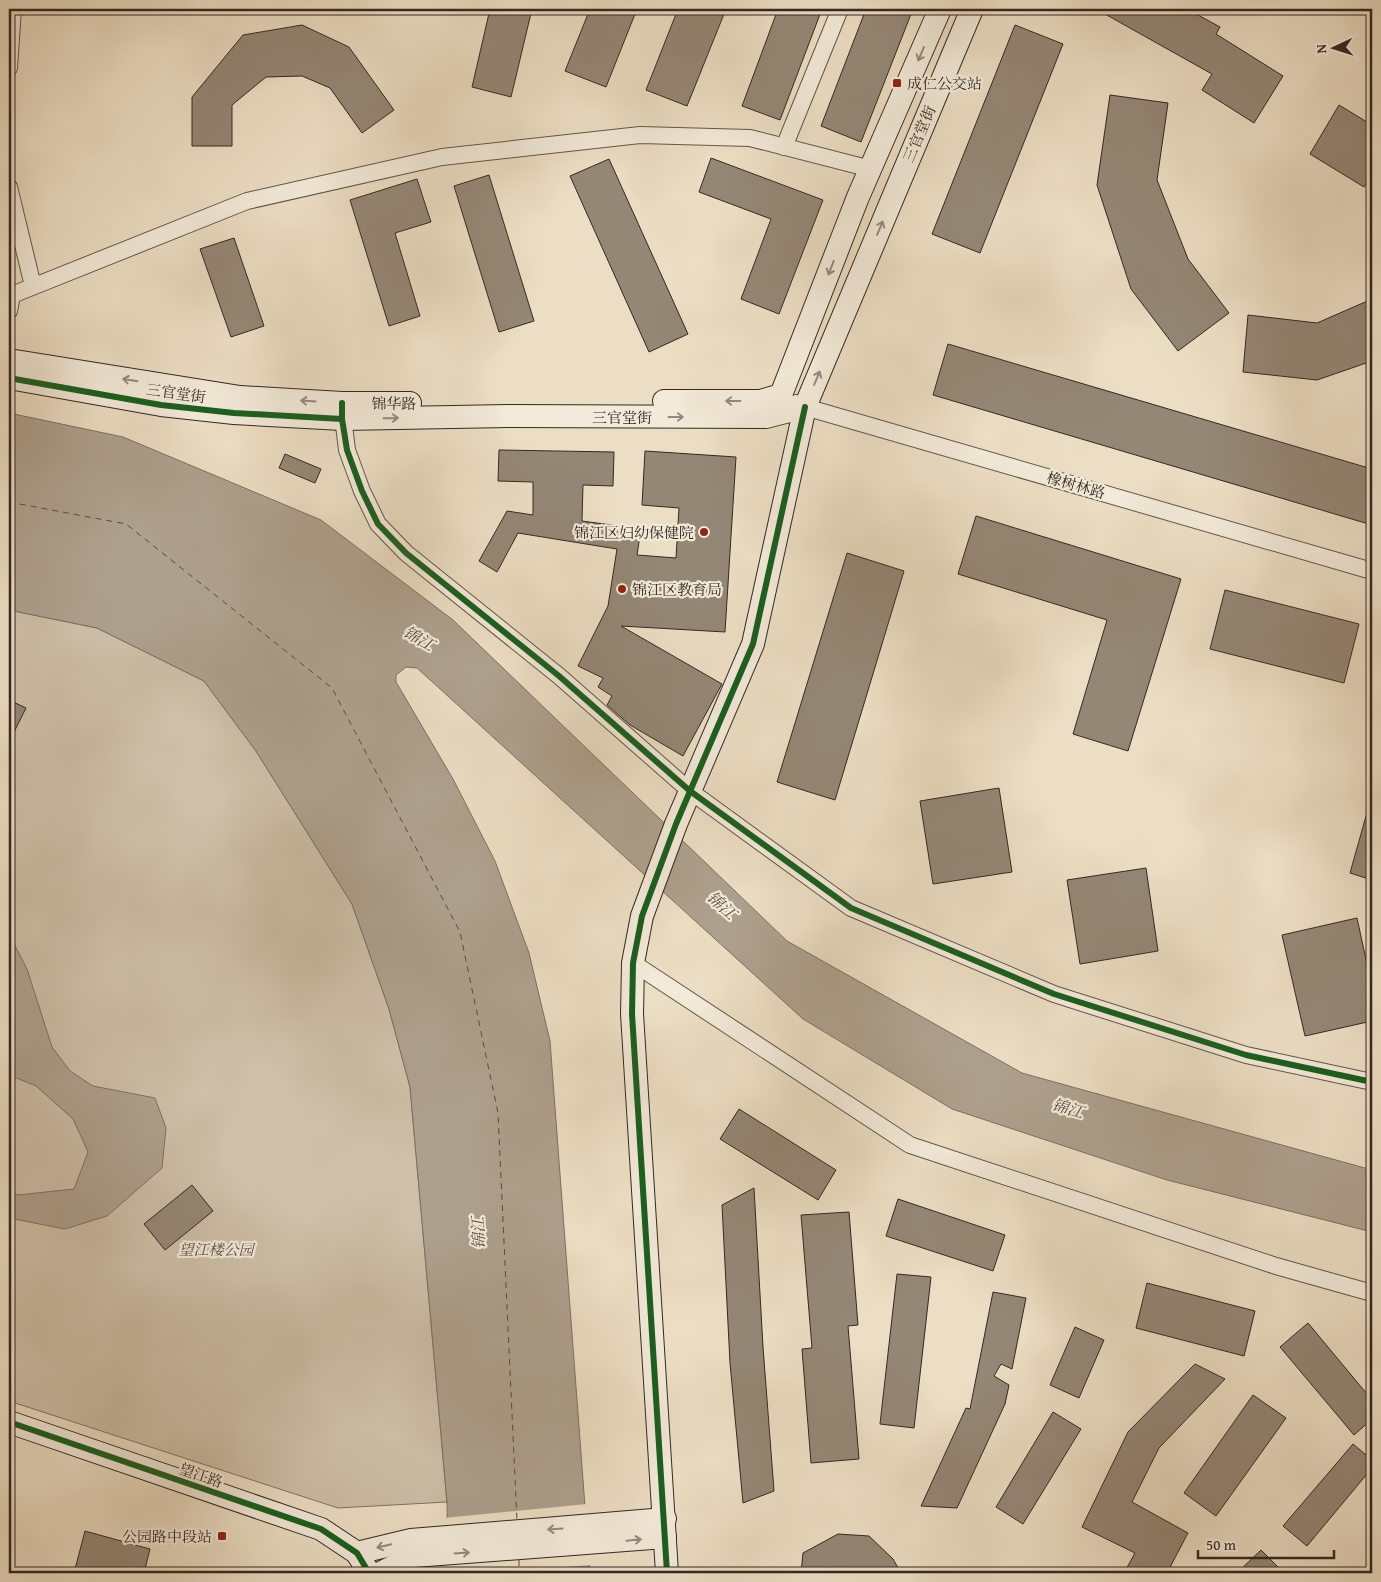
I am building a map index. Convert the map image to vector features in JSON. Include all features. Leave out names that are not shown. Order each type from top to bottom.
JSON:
[{"type":"main road","name":"三官堂街","points":[[781,395],[871,169],[940,9]]},
{"type":"main road","name":"三官堂街","points":[[9,378],[161,405],[234,413],[342,411],[508,416],[766,417],[805,407],[972,9]]},
{"type":"main road","name":"锦华路","points":[[9,360],[240,397],[342,411],[760,401],[781,395]]},
{"type":"main road","points":[[667,1573],[632,1014],[633,963],[642,916],[676,824],[753,644],[805,407]]},
{"type":"main road","name":"望江路","points":[[9,1422],[321,1529],[357,1553],[369,1573]]},
{"type":"main road","points":[[357,1553],[665,1528]]},
{"type":"main road","points":[[380,1573],[412,1548]]},
{"type":"street","points":[[9,68],[13,9]]},
{"type":"street","points":[[784,147],[840,9]]},
{"type":"street","points":[[9,312],[12,295],[247,201],[442,157],[640,135],[750,138],[871,169]]},
{"type":"street","points":[[9,187],[33,286]]},
{"type":"street","name":"橡树林路","points":[[781,395],[805,407],[1372,570]]},
{"type":"street","points":[[342,411],[347,450],[362,491],[378,524],[406,553],[559,676],[690,791],[850,908],[1054,994],[1246,1055],[1372,1082]]},
{"type":"street","points":[[633,963],[910,1145],[1267,1262],[1372,1293]]},
{"type":"green space","name":"望江楼公园","points":[[9,610],[97,628],[204,681],[256,751],[352,904],[389,1009],[410,1087],[447,1502],[338,1508],[9,1401]]},
{"type":"water","name":"锦江","points":[[9,413],[123,437],[321,520],[453,620],[787,941],[1022,1073],[1372,1170],[1372,1232],[1167,1180],[952,1109],[803,1019],[417,668],[406,667],[396,675],[396,682],[453,779],[495,861],[529,953],[550,1041],[590,1573],[448,1573],[447,1502],[410,1087],[389,1009],[352,904],[256,751],[204,681],[97,628],[9,610]]},
{"type":"water","points":[[9,934],[27,969],[52,1047],[70,1071],[93,1086],[155,1098],[166,1128],[162,1168],[107,1216],[65,1229],[9,1218],[9,1190],[18,1195],[74,1189],[88,1152],[73,1119],[36,1086],[9,1075]]},
{"type":"pier","points":[[587,1504],[592,1565],[480,1573],[446,1573],[444,1518]]},
{"type":"building","points":[[490,9],[532,9],[511,97],[472,87]]},
{"type":"building","points":[[590,9],[637,9],[606,87],[565,71]]},
{"type":"building","points":[[678,9],[726,9],[687,106],[646,90]]},
{"type":"building","points":[[778,9],[822,9],[780,120],[742,106]]},
{"type":"building","points":[[866,9],[913,9],[861,142],[821,126]]},
{"type":"building","points":[[1096,9],[1187,9],[1220,27],[1216,34],[1283,76],[1254,123],[1202,90],[1212,74]]},
{"type":"building","points":[[302,25],[349,47],[394,110],[362,133],[330,88],[302,76],[266,77],[232,105],[232,146],[192,146],[192,97],[243,35]]},
{"type":"building","points":[[1015,25],[1063,44],[980,253],[932,234]]},
{"type":"building","points":[[1110,95],[1168,103],[1157,180],[1188,259],[1229,313],[1178,351],[1131,289],[1097,185]]},
{"type":"building","points":[[1339,105],[1372,125],[1372,173],[1364,187],[1310,154]]},
{"type":"building","points":[[711,158],[823,200],[779,314],[741,299],[771,219],[699,192]]},
{"type":"building","points":[[609,159],[688,334],[649,352],[570,176]]},
{"type":"building","points":[[489,175],[534,321],[499,332],[454,186]]},
{"type":"building","points":[[417,179],[431,222],[395,233],[420,316],[389,326],[350,200]]},
{"type":"building","points":[[234,238],[264,326],[231,337],[200,249]]},
{"type":"building","points":[[1372,299],[1372,361],[1317,380],[1243,372],[1248,315],[1317,323]]},
{"type":"building","points":[[948,344],[1372,469],[1372,525],[933,395]]},
{"type":"building","points":[[499,450],[614,452],[613,486],[583,485],[582,521],[641,529],[637,555],[676,558],[679,508],[642,505],[645,451],[736,457],[725,632],[621,626],[722,684],[683,756],[630,725],[607,705],[612,696],[598,687],[603,678],[578,666],[608,606],[617,549],[518,533],[497,572],[479,561],[507,511],[533,515],[533,482],[498,481]]},
{"type":"building","points":[[285,454],[321,469],[315,483],[279,468]]},
{"type":"building","points":[[976,516],[1181,579],[1128,751],[1073,734],[1107,620],[958,574]]},
{"type":"building","points":[[847,553],[904,571],[835,800],[777,782]]},
{"type":"building","points":[[1225,590],[1359,624],[1344,683],[1210,649]]},
{"type":"building","points":[[9,700],[26,708],[9,742]]},
{"type":"building","points":[[999,788],[1012,872],[933,884],[920,801]]},
{"type":"building","points":[[1368,809],[1372,809],[1372,880],[1350,873]]},
{"type":"building","points":[[1146,868],[1158,951],[1080,964],[1067,880]]},
{"type":"building","points":[[1357,918],[1372,987],[1372,1021],[1305,1036],[1282,935]]},
{"type":"building","points":[[739,1109],[836,1170],[818,1200],[720,1139]]},
{"type":"building","points":[[192,1185],[213,1211],[165,1250],[144,1224]]},
{"type":"building","points":[[754,1188],[774,1491],[743,1503],[730,1363],[722,1205]]},
{"type":"building","points":[[898,1199],[1005,1235],[993,1271],[886,1236]]},
{"type":"building","points":[[849,1212],[858,1325],[848,1326],[859,1459],[811,1463],[802,1349],[812,1348],[801,1215]]},
{"type":"building","points":[[897,1274],[931,1277],[914,1428],[880,1424]]},
{"type":"building","points":[[1147,1283],[1255,1311],[1244,1356],[1136,1328]]},
{"type":"building","points":[[993,1292],[1026,1298],[1012,1369],[1001,1364],[994,1376],[1009,1385],[1005,1404],[957,1508],[921,1506],[966,1408],[970,1409]]},
{"type":"building","points":[[1308,1323],[1372,1400],[1372,1419],[1354,1435],[1280,1347]]},
{"type":"building","points":[[1075,1327],[1104,1340],[1079,1398],[1050,1385]]},
{"type":"building","points":[[1195,1364],[1225,1379],[1159,1448],[1132,1502],[1188,1533],[1167,1573],[1124,1573],[1135,1553],[1082,1527],[1128,1432]]},
{"type":"building","points":[[1253,1395],[1286,1418],[1216,1516],[1184,1493]]},
{"type":"building","points":[[1053,1412],[1081,1429],[1023,1524],[996,1507]]},
{"type":"building","points":[[1353,1444],[1372,1460],[1372,1468],[1307,1546],[1283,1526]]},
{"type":"building","points":[[85,1531],[150,1549],[144,1573],[74,1573]]},
{"type":"building","points":[[838,1534],[869,1536],[893,1559],[901,1573],[801,1573],[803,1553]]},
{"type":"building","points":[[1261,1550],[1284,1573],[1237,1573]]},
{"type":"ferry route","points":[[9,502],[126,524],[332,688],[460,932],[498,1113],[517,1521]]},
{"type":"ferry route","points":[[519,1560],[519,1573]]},
{"type":"cycle path","points":[[9,378],[161,405],[234,413],[342,419]]},
{"type":"cycle path","points":[[342,403],[342,419],[347,450],[362,491],[378,524],[406,553],[559,676],[690,791],[851,908],[1054,994],[1246,1055],[1372,1082]]},
{"type":"cycle path","points":[[667,1573],[632,1014],[633,963],[642,916],[676,824],[753,644],[805,407]]},
{"type":"cycle path","points":[[9,1422],[321,1529],[357,1553],[369,1573]]},
{"type":"place","name":"成仁公交站","points":[[897,83]]},
{"type":"place","name":"锦江区妇幼保健院","points":[[704,532]]},
{"type":"place","name":"锦江区教育局","points":[[622,589]]},
{"type":"place","name":"公园路中段站","points":[[222,1536]]}]
